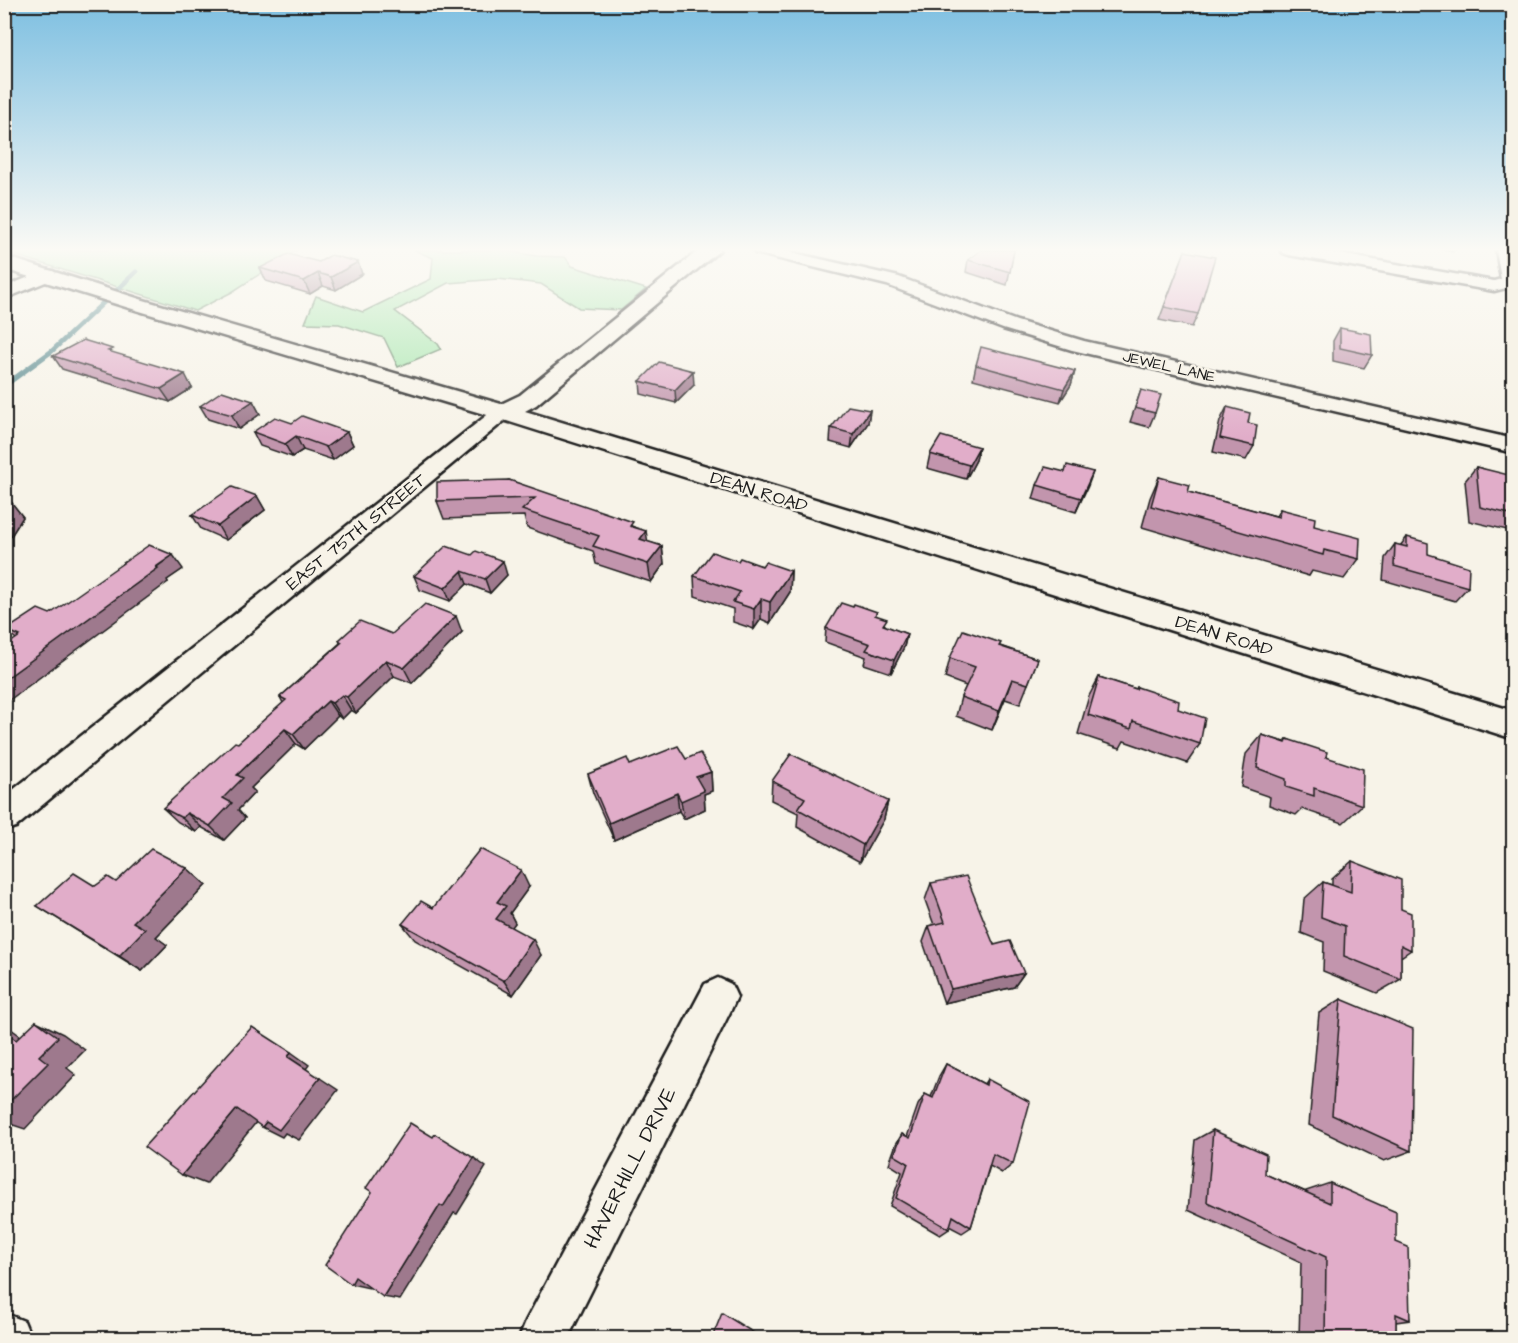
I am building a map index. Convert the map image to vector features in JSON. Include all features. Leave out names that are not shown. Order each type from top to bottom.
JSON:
[{"type":"street","name":"DEAN ROAD","points":[[166,313],[503,412],[1514,725]]},
{"type":"street","name":"EAST 75TH STREET","points":[[4,817],[503,412],[528,400],[634,313]]},
{"type":"street","name":"JEWEL LANE","points":[[979,313],[1079,346],[1514,446]]},
{"type":"street","name":"HAVERHILL DRIVE","points":[[543,1338],[718,998]]},
{"type":"green space","points":[[309,313],[397,313],[438,344],[441,349],[398,367],[384,338],[339,324],[305,323]]},
{"type":"building","points":[[1340,328],[1371,334],[1372,355],[1340,348]]},
{"type":"building","points":[[83,340],[113,349],[108,351],[185,374],[161,389],[53,356]]},
{"type":"building","points":[[981,347],[1075,371],[1064,389],[976,365]]},
{"type":"building","points":[[659,362],[693,371],[675,390],[640,381]]},
{"type":"building","points":[[1141,390],[1161,395],[1155,413],[1135,408]]},
{"type":"building","points":[[222,391],[253,401],[232,415],[200,406]]},
{"type":"building","points":[[848,406],[870,410],[853,434],[831,428]]},
{"type":"building","points":[[1227,407],[1250,413],[1248,423],[1257,425],[1254,446],[1220,438]]},
{"type":"building","points":[[302,416],[347,432],[326,447],[296,436],[285,444],[253,432],[275,417],[292,423]]},
{"type":"building","points":[[941,436],[979,447],[969,465],[930,454]]},
{"type":"building","points":[[1067,465],[1093,472],[1081,498],[1037,485],[1045,467],[1065,472]]},
{"type":"building","points":[[1476,467],[1513,476],[1514,515],[1480,507]]},
{"type":"building","points":[[1159,477],[1190,485],[1188,492],[1279,517],[1280,509],[1315,518],[1314,526],[1360,538],[1359,559],[1324,550],[1323,555],[1151,506]]},
{"type":"building","points":[[509,480],[633,522],[630,526],[646,531],[640,539],[662,546],[648,564],[593,546],[599,536],[522,510],[535,498],[437,501],[437,482]]},
{"type":"building","points":[[232,487],[257,496],[218,526],[192,515]]},
{"type":"building","points":[[11,503],[4,514],[4,504]]},
{"type":"building","points":[[1407,537],[1428,543],[1428,554],[1469,567],[1468,587],[1394,566],[1395,544],[1407,547]]},
{"type":"building","points":[[149,545],[173,555],[4,680],[4,647],[20,636],[6,630],[38,609],[50,614]]},
{"type":"building","points":[[446,546],[472,555],[476,551],[503,561],[485,579],[462,571],[445,588],[414,576]]},
{"type":"building","points":[[712,552],[762,566],[765,562],[791,571],[770,602],[761,599],[754,609],[733,602],[740,592],[694,576]]},
{"type":"building","points":[[841,603],[853,607],[854,604],[877,612],[875,615],[887,619],[883,625],[907,634],[894,660],[866,650],[870,644],[826,628]]},
{"type":"building","points":[[425,604],[456,616],[404,668],[386,660],[347,697],[342,695],[332,703],[328,701],[293,734],[285,729],[237,775],[243,778],[223,798],[232,803],[210,826],[187,813],[182,818],[163,808],[235,742],[238,743],[286,700],[280,697],[342,642],[339,640],[360,621],[392,634]]},
{"type":"building","points":[[963,630],[1001,643],[999,646],[1038,659],[1028,684],[1012,679],[999,711],[961,697],[975,667],[950,658]]},
{"type":"building","points":[[1099,677],[1179,701],[1178,709],[1205,718],[1200,744],[1133,721],[1131,729],[1088,715]]},
{"type":"building","points":[[1262,735],[1286,743],[1287,739],[1327,752],[1326,757],[1363,769],[1362,805],[1314,788],[1314,796],[1286,787],[1286,779],[1257,768]]},
{"type":"building","points":[[678,746],[686,759],[700,753],[711,772],[696,777],[704,791],[681,801],[677,793],[609,823],[588,774],[627,758],[630,765]]},
{"type":"building","points":[[791,754],[888,801],[863,845],[798,809],[805,798],[772,781]]},
{"type":"building","points":[[151,849],[187,868],[133,922],[145,929],[119,956],[37,906],[74,873],[95,886],[108,877],[116,882]]},
{"type":"building","points":[[480,849],[521,870],[497,902],[506,906],[496,919],[533,939],[504,981],[402,924],[421,901],[433,908]]},
{"type":"building","points":[[1352,861],[1401,880],[1401,909],[1411,913],[1411,950],[1401,945],[1401,979],[1344,956],[1345,926],[1321,917],[1323,882],[1351,892]]},
{"type":"building","points":[[966,876],[994,945],[1010,941],[1024,973],[951,989],[929,926],[945,922],[931,883]]},
{"type":"building","points":[[1341,999],[1413,1029],[1411,1151],[1332,1115]]},
{"type":"building","points":[[36,1021],[58,1037],[39,1056],[48,1063],[4,1107],[4,1032],[16,1040]]},
{"type":"building","points":[[252,1027],[291,1052],[288,1057],[320,1078],[279,1130],[266,1122],[262,1127],[237,1109],[182,1175],[144,1147]]},
{"type":"building","points":[[946,1064],[986,1085],[987,1079],[1030,1102],[1013,1164],[993,1154],[971,1227],[953,1216],[949,1229],[896,1198],[908,1163],[894,1155],[902,1134],[910,1138],[925,1094],[933,1098]]},
{"type":"building","points":[[410,1123],[433,1137],[435,1134],[474,1158],[443,1207],[440,1205],[383,1297],[355,1277],[351,1284],[325,1265],[372,1192],[366,1188]]},
{"type":"building","points":[[1213,1130],[1266,1154],[1265,1174],[1330,1203],[1330,1183],[1396,1212],[1396,1242],[1408,1247],[1410,1320],[1396,1314],[1396,1338],[1325,1338],[1326,1257],[1207,1202]]},
{"type":"building","points":[[722,1313],[762,1338],[712,1338]]},
{"type":"waterway","points":[[4,386],[52,351],[93,313]]}]
